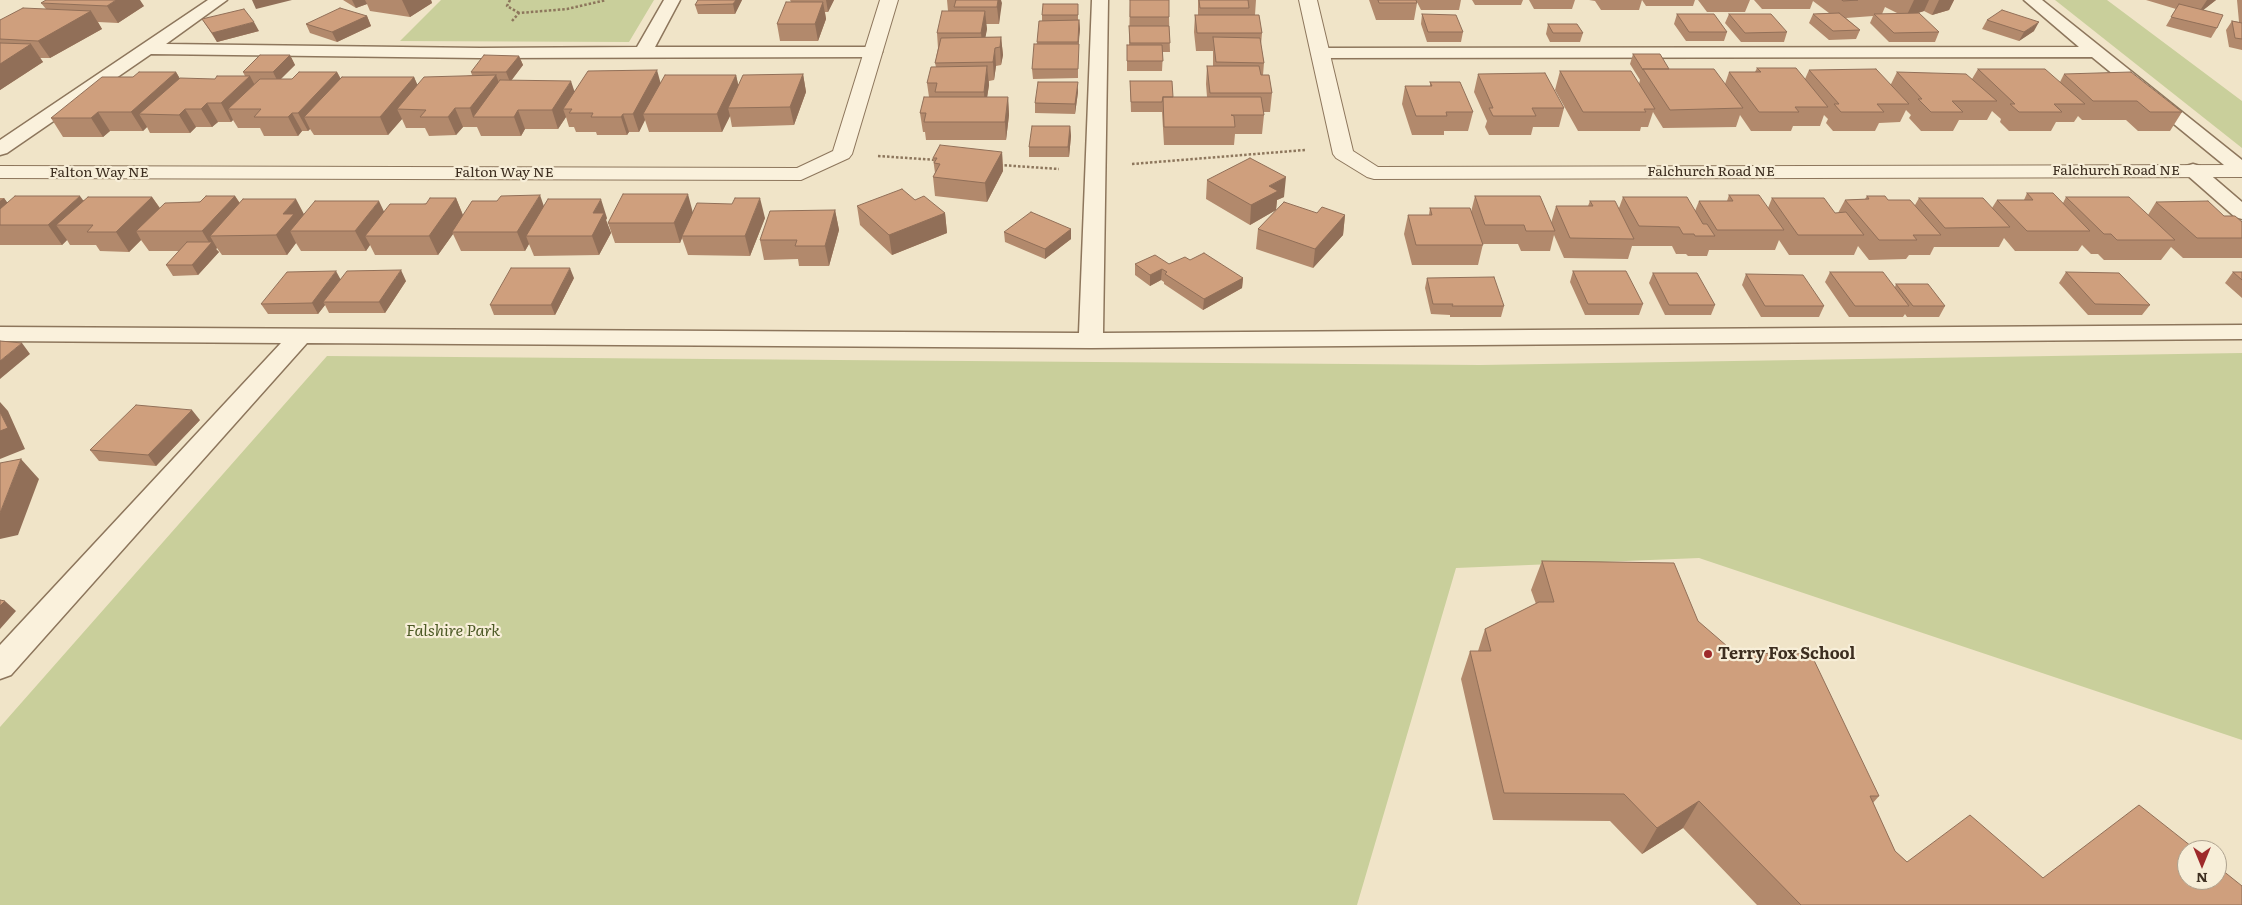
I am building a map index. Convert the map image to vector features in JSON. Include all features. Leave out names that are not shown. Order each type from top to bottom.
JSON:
[{"type":"street","name":"Falton Way NE","points":[[0,172],[801,174],[842,154],[889,0]]},
{"type":"street","name":"Falchurch Road NE","points":[[1308,0],[1322,53],[1343,154],[1374,173],[2242,170]]},
{"type":"lane","points":[[0,149],[219,0]]},
{"type":"lane","points":[[642,52],[672,0]]},
{"type":"lane","points":[[1091,341],[1100,0]]},
{"type":"lane","points":[[2032,0],[2242,170]]},
{"type":"lane","points":[[148,49],[480,53],[873,52]]},
{"type":"lane","points":[[1322,53],[2096,52]]},
{"type":"lane","points":[[2192,170],[2242,213]]},
{"type":"lane","points":[[0,334],[1091,341],[2242,332]]},
{"type":"lane","points":[[0,666],[302,336]]},
{"type":"path","points":[[510,0],[507,6],[519,13]]},
{"type":"green space","points":[[441,0],[654,0],[629,42],[400,41]]},
{"type":"green space","points":[[2055,0],[2107,0],[2242,101],[2242,148]]},
{"type":"green space","name":"Falshire Park","points":[[2242,353],[2242,740],[1699,558],[1456,568],[1357,905],[0,905],[0,727],[327,356],[1480,365]]},
{"type":"building","points":[[46,0],[116,0],[107,6],[41,3]]},
{"type":"building","points":[[698,0],[736,0],[733,4],[695,5]]},
{"type":"building","points":[[956,0],[998,0],[997,7],[954,7]]},
{"type":"building","points":[[1130,0],[1169,0],[1169,17],[1130,17]]},
{"type":"building","points":[[1199,0],[1248,0],[1249,8],[1200,8]]},
{"type":"building","points":[[1378,0],[1416,0],[1417,3],[1379,3]]},
{"type":"building","points":[[786,2],[823,2],[815,24],[777,24]]},
{"type":"building","points":[[1043,4],[1078,4],[1078,15],[1042,15]]},
{"type":"building","points":[[2179,4],[2223,15],[2217,28],[2171,17]]},
{"type":"building","points":[[23,8],[91,11],[38,41],[0,39],[0,20]]},
{"type":"building","points":[[340,8],[367,16],[332,32],[306,24]]},
{"type":"building","points":[[244,9],[254,22],[212,33],[202,19]]},
{"type":"building","points":[[2002,10],[2039,22],[2024,32],[1987,20]]},
{"type":"building","points":[[942,11],[985,11],[981,33],[937,33]]},
{"type":"building","points":[[1839,13],[1860,30],[1833,31],[1813,14]]},
{"type":"building","points":[[1919,13],[1939,32],[1894,33],[1874,14]]},
{"type":"building","points":[[1422,14],[1456,15],[1463,32],[1428,32]]},
{"type":"building","points":[[1677,14],[1714,14],[1727,32],[1689,32]]},
{"type":"building","points":[[1729,14],[1771,14],[1787,32],[1745,33]]},
{"type":"building","points":[[1195,15],[1259,15],[1262,33],[1197,33]]},
{"type":"building","points":[[1079,20],[1078,42],[1037,42],[1039,21]]},
{"type":"building","points":[[2232,21],[2242,23],[2242,39],[2235,38]]},
{"type":"building","points":[[1548,24],[1577,24],[1583,33],[1553,33]]},
{"type":"building","points":[[1129,26],[1169,26],[1170,43],[1130,43]]},
{"type":"building","points":[[1001,37],[1000,47],[995,48],[993,62],[935,63],[941,38]]},
{"type":"building","points":[[1213,37],[1260,38],[1264,63],[1216,62]]},
{"type":"building","points":[[0,43],[31,44],[0,64]]},
{"type":"building","points":[[1034,44],[1079,44],[1078,69],[1032,69]]},
{"type":"building","points":[[1127,45],[1162,45],[1163,61],[1127,61]]},
{"type":"building","points":[[1633,54],[1660,54],[1669,69],[1643,70]]},
{"type":"building","points":[[260,55],[290,55],[273,72],[243,72]]},
{"type":"building","points":[[484,55],[519,56],[506,72],[471,72]]},
{"type":"building","points":[[987,66],[984,92],[935,92],[937,83],[927,83],[931,67]]},
{"type":"building","points":[[1207,66],[1259,66],[1261,75],[1269,75],[1272,93],[1210,93]]},
{"type":"building","points":[[1757,68],[1796,68],[1828,107],[1795,107],[1799,112],[1759,112],[1729,72],[1761,72]]},
{"type":"building","points":[[1643,69],[1714,69],[1743,108],[1670,110]]},
{"type":"building","points":[[1876,69],[1909,104],[1877,104],[1884,112],[1841,112],[1834,104],[1839,104],[1809,70]]},
{"type":"building","points":[[1978,69],[2045,69],[2085,104],[2054,104],[2062,112],[2019,112],[2010,104],[2015,104]]},
{"type":"building","points":[[657,70],[633,114],[623,114],[621,117],[591,117],[593,113],[569,113],[572,109],[563,109],[588,71]]},
{"type":"building","points":[[1560,71],[1631,71],[1655,109],[1644,109],[1646,112],[1583,112]]},
{"type":"building","points":[[139,72],[176,72],[131,112],[98,112],[91,118],[51,118],[102,77],[133,77]]},
{"type":"building","points":[[299,72],[337,72],[298,113],[292,113],[288,117],[254,117],[261,109],[228,109],[260,79],[292,79]]},
{"type":"building","points":[[1897,72],[1966,74],[1997,101],[1952,101],[1963,112],[1931,112],[1918,99],[1922,99]]},
{"type":"building","points":[[2131,72],[2182,112],[2150,112],[2137,101],[2093,101],[2064,74]]},
{"type":"building","points":[[1545,73],[1564,108],[1532,108],[1536,116],[1493,116],[1489,108],[1493,108],[1478,74]]},
{"type":"building","points":[[803,74],[790,107],[728,108],[743,75]]},
{"type":"building","points":[[496,75],[470,108],[455,108],[448,117],[420,117],[426,110],[397,109],[424,77]]},
{"type":"building","points":[[665,75],[736,75],[717,114],[643,114]]},
{"type":"building","points":[[217,76],[250,76],[221,103],[207,103],[201,109],[185,109],[179,115],[139,114],[180,78],[215,79]]},
{"type":"building","points":[[342,77],[414,77],[380,117],[304,117]]},
{"type":"building","points":[[500,80],[571,81],[552,110],[518,110],[514,117],[473,117]]},
{"type":"building","points":[[1130,81],[1172,81],[1173,97],[1163,97],[1162,102],[1131,102]]},
{"type":"building","points":[[1038,82],[1078,82],[1075,104],[1035,103]]},
{"type":"building","points":[[1430,82],[1460,82],[1473,112],[1446,112],[1447,116],[1416,116],[1405,86],[1432,86]]},
{"type":"building","points":[[924,97],[1008,97],[1005,122],[924,122],[926,113],[920,113]]},
{"type":"building","points":[[1163,97],[1261,97],[1264,115],[1231,115],[1234,116],[1235,127],[1164,127]]},
{"type":"building","points":[[1032,126],[1070,126],[1068,147],[1029,147]]},
{"type":"building","points":[[940,145],[1002,152],[985,183],[933,177],[940,164],[934,163],[937,158],[933,158]]},
{"type":"building","points":[[1250,158],[1286,177],[1269,186],[1278,191],[1251,205],[1207,180]]},
{"type":"building","points":[[902,189],[915,200],[924,196],[945,213],[889,235],[857,206]]},
{"type":"building","points":[[2027,193],[2053,193],[2090,231],[2027,231],[1997,200],[2033,200]]},
{"type":"building","points":[[623,194],[688,194],[674,223],[608,223]]},
{"type":"building","points":[[540,195],[517,232],[452,232],[472,201],[497,201],[501,196]]},
{"type":"building","points":[[1729,195],[1759,195],[1784,230],[1717,230],[1699,201],[1733,201]]},
{"type":"building","points":[[15,196],[80,196],[48,225],[0,225],[0,209]]},
{"type":"building","points":[[206,196],[235,196],[202,231],[136,231],[165,203],[200,202]]},
{"type":"building","points":[[1475,196],[1540,196],[1555,231],[1526,231],[1524,225],[1485,225]]},
{"type":"building","points":[[1867,196],[1885,196],[1888,200],[1910,200],[1941,235],[1913,235],[1917,240],[1879,240],[1845,200],[1869,199]]},
{"type":"building","points":[[88,197],[152,197],[116,232],[87,232],[93,225],[56,225]]},
{"type":"building","points":[[1623,197],[1687,197],[1703,224],[1707,224],[1715,236],[1683,234],[1679,227],[1639,226]]},
{"type":"building","points":[[2066,197],[2129,197],[2175,240],[2117,240],[2111,234],[2104,234]]},
{"type":"building","points":[[430,198],[456,198],[429,236],[365,236],[390,204],[426,204]]},
{"type":"building","points":[[735,198],[760,198],[745,236],[682,236],[697,203],[732,204]]},
{"type":"building","points":[[1772,198],[1824,198],[1835,213],[1846,212],[1864,235],[1798,235]]},
{"type":"building","points":[[1919,198],[1983,198],[2010,227],[1945,228]]},
{"type":"building","points":[[243,199],[296,199],[283,214],[294,214],[276,235],[210,236]]},
{"type":"building","points":[[548,199],[601,199],[593,213],[604,213],[592,236],[526,236]]},
{"type":"building","points":[[315,201],[379,201],[355,231],[290,231]]},
{"type":"building","points":[[1590,201],[1615,201],[1634,239],[1570,238],[1556,206],[1593,206]]},
{"type":"building","points":[[2208,201],[2224,216],[2235,216],[2242,222],[2242,238],[2197,238],[2156,202]]},
{"type":"building","points":[[1284,202],[1317,213],[1322,207],[1345,215],[1315,249],[1258,229]]},
{"type":"building","points":[[1430,208],[1470,208],[1483,245],[1416,245],[1408,215],[1432,215]]},
{"type":"building","points":[[835,210],[825,246],[795,246],[797,240],[760,240],[770,211]]},
{"type":"building","points":[[1031,212],[1071,229],[1045,249],[1004,232]]},
{"type":"building","points":[[187,242],[212,242],[192,265],[166,265]]},
{"type":"building","points":[[1204,253],[1243,278],[1204,299],[1165,274],[1167,272],[1162,269],[1150,275],[1135,264],[1155,255],[1169,264],[1185,257],[1190,260]]},
{"type":"building","points":[[511,268],[570,268],[551,305],[490,305]]},
{"type":"building","points":[[401,270],[379,302],[323,302],[347,271]]},
{"type":"building","points":[[336,271],[312,303],[261,304],[287,272]]},
{"type":"building","points":[[1573,271],[1626,271],[1643,304],[1588,304]]},
{"type":"building","points":[[1830,272],[1883,272],[1909,306],[1855,306]]},
{"type":"building","points":[[2066,272],[2119,273],[2150,305],[2095,304]]},
{"type":"building","points":[[2233,272],[2242,272],[2242,280]]},
{"type":"building","points":[[1653,273],[1697,273],[1715,305],[1669,305]]},
{"type":"building","points":[[1746,274],[1803,275],[1824,306],[1765,306]]},
{"type":"building","points":[[1494,277],[1504,306],[1433,304],[1427,278]]},
{"type":"building","points":[[1896,284],[1928,284],[1945,306],[1913,306]]},
{"type":"building","points":[[0,341],[22,343],[0,361]]},
{"type":"building","points":[[136,405],[192,410],[148,455],[90,450]]},
{"type":"building","points":[[0,412],[8,428],[0,431]]},
{"type":"building","points":[[21,459],[0,513],[0,463]]},
{"type":"building","points":[[1542,561],[1674,563],[1698,621],[1735,653],[1811,654],[1879,796],[1870,796],[1895,851],[1907,862],[1970,815],[2043,878],[2139,805],[2183,840],[2177,840],[2177,890],[2227,890],[2227,874],[2242,886],[2242,905],[1801,905],[1699,801],[1657,828],[1624,794],[1504,793],[1470,651],[1491,651],[1485,629],[1539,602],[1554,602]]},
{"type":"place","name":"Terry Fox School","points":[[1708,654]]}]
